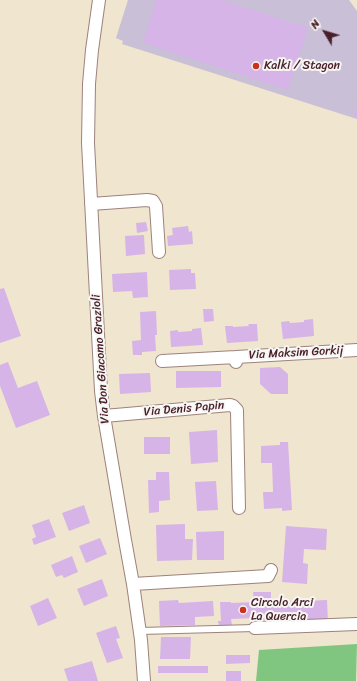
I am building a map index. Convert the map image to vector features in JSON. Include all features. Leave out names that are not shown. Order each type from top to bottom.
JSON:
[{"type":"street","name":"Via Don Giacomo Grazioli","points":[[99,0],[89,84],[88,144],[101,392],[140,631],[144,681]]},
{"type":"street","points":[[91,204],[148,200],[153,201],[156,206],[159,252]]},
{"type":"street","name":"Via Maksim Gorkij","points":[[162,361],[236,359],[357,350]]},
{"type":"street","name":"Via Denis Papin","points":[[104,416],[230,405],[233,406],[237,410],[239,508]]},
{"type":"street","points":[[133,584],[268,576],[271,570]]},
{"type":"street","points":[[255,628],[357,624]]},
{"type":"lane","points":[[140,631],[255,628]]},
{"type":"shaded area","points":[[128,0],[349,0],[357,11],[357,119],[122,44],[123,41],[116,38]]},
{"type":"green space","points":[[357,644],[356,681],[256,681],[259,650]]},
{"type":"building","name":"Kalki / Stagon","points":[[156,0],[222,0],[308,28],[288,90],[143,43]]},
{"type":"building","points":[[357,107],[357,117],[354,115]]},
{"type":"building","points":[[146,222],[148,231],[137,233],[136,223]]},
{"type":"building","points":[[188,226],[189,232],[192,231],[193,244],[168,246],[167,236],[173,235],[172,228]]},
{"type":"building","points":[[144,235],[145,254],[126,256],[125,236]]},
{"type":"building","points":[[191,269],[191,273],[195,273],[196,289],[170,290],[169,270]]},
{"type":"building","points":[[147,272],[148,297],[133,298],[132,291],[113,292],[112,274]]},
{"type":"building","points":[[4,288],[21,336],[0,343],[0,289]]},
{"type":"building","points":[[203,309],[213,309],[214,321],[204,322]]},
{"type":"building","points":[[156,311],[156,351],[142,352],[142,355],[133,355],[132,341],[141,340],[140,312]]},
{"type":"building","points":[[313,319],[314,336],[283,339],[281,322],[304,322],[304,320]]},
{"type":"building","points":[[248,324],[257,324],[258,341],[227,343],[225,326],[249,326]]},
{"type":"building","points":[[201,328],[203,345],[171,347],[170,331],[192,331],[192,329]]},
{"type":"building","points":[[8,362],[18,388],[37,381],[50,415],[16,428],[0,386],[0,365]]},
{"type":"building","points":[[280,367],[288,374],[288,394],[271,394],[260,384],[260,368]]},
{"type":"building","points":[[176,371],[221,371],[221,387],[176,388]]},
{"type":"building","points":[[150,373],[151,392],[120,394],[119,374]]},
{"type":"building","points":[[217,430],[218,462],[191,464],[189,432]]},
{"type":"building","points":[[144,437],[170,437],[170,454],[144,454]]},
{"type":"building","points":[[280,442],[288,442],[292,510],[282,511],[282,508],[264,509],[263,492],[273,492],[272,463],[261,463],[261,446],[280,445]]},
{"type":"building","points":[[156,472],[169,472],[170,500],[159,501],[159,512],[149,513],[148,480],[156,480]]},
{"type":"building","points":[[216,481],[218,510],[197,511],[195,482]]},
{"type":"building","points":[[84,505],[90,523],[69,531],[62,513]]},
{"type":"building","points":[[49,519],[56,537],[34,545],[32,539],[36,537],[32,525]]},
{"type":"building","points":[[185,524],[185,539],[193,539],[192,560],[157,561],[156,525]]},
{"type":"building","points":[[286,526],[327,529],[326,550],[304,549],[303,563],[308,564],[307,584],[282,582]]},
{"type":"building","points":[[224,531],[224,560],[197,560],[196,532]]},
{"type":"building","points":[[100,538],[107,554],[86,563],[79,546]]},
{"type":"building","points":[[72,556],[78,572],[64,578],[62,575],[56,577],[51,565]]},
{"type":"building","points":[[102,579],[108,596],[84,606],[77,589]]},
{"type":"building","points":[[253,592],[271,592],[271,600],[282,600],[281,602],[327,600],[328,622],[280,623],[280,620],[254,620],[254,618],[231,619],[232,626],[219,626],[218,621],[221,621],[220,602],[254,602]]},
{"type":"building","points":[[48,598],[57,618],[38,626],[30,606]]},
{"type":"building","points":[[178,600],[179,603],[213,601],[214,616],[195,617],[195,625],[160,626],[159,601]]},
{"type":"building","points":[[116,626],[120,638],[116,639],[123,658],[107,663],[96,633]]},
{"type":"building","points":[[161,637],[191,637],[190,659],[160,659]]},
{"type":"building","points":[[226,655],[250,655],[250,663],[226,664]]},
{"type":"building","points":[[92,661],[98,681],[68,681],[64,669]]},
{"type":"building","points":[[158,666],[208,666],[208,673],[158,673]]},
{"type":"building","points":[[226,671],[241,671],[241,681],[226,681]]},
{"type":"place","name":"Kalki / Stagon","points":[[256,66]]},
{"type":"place","name":"Circolo Arci La Quercia","points":[[243,610]]}]
